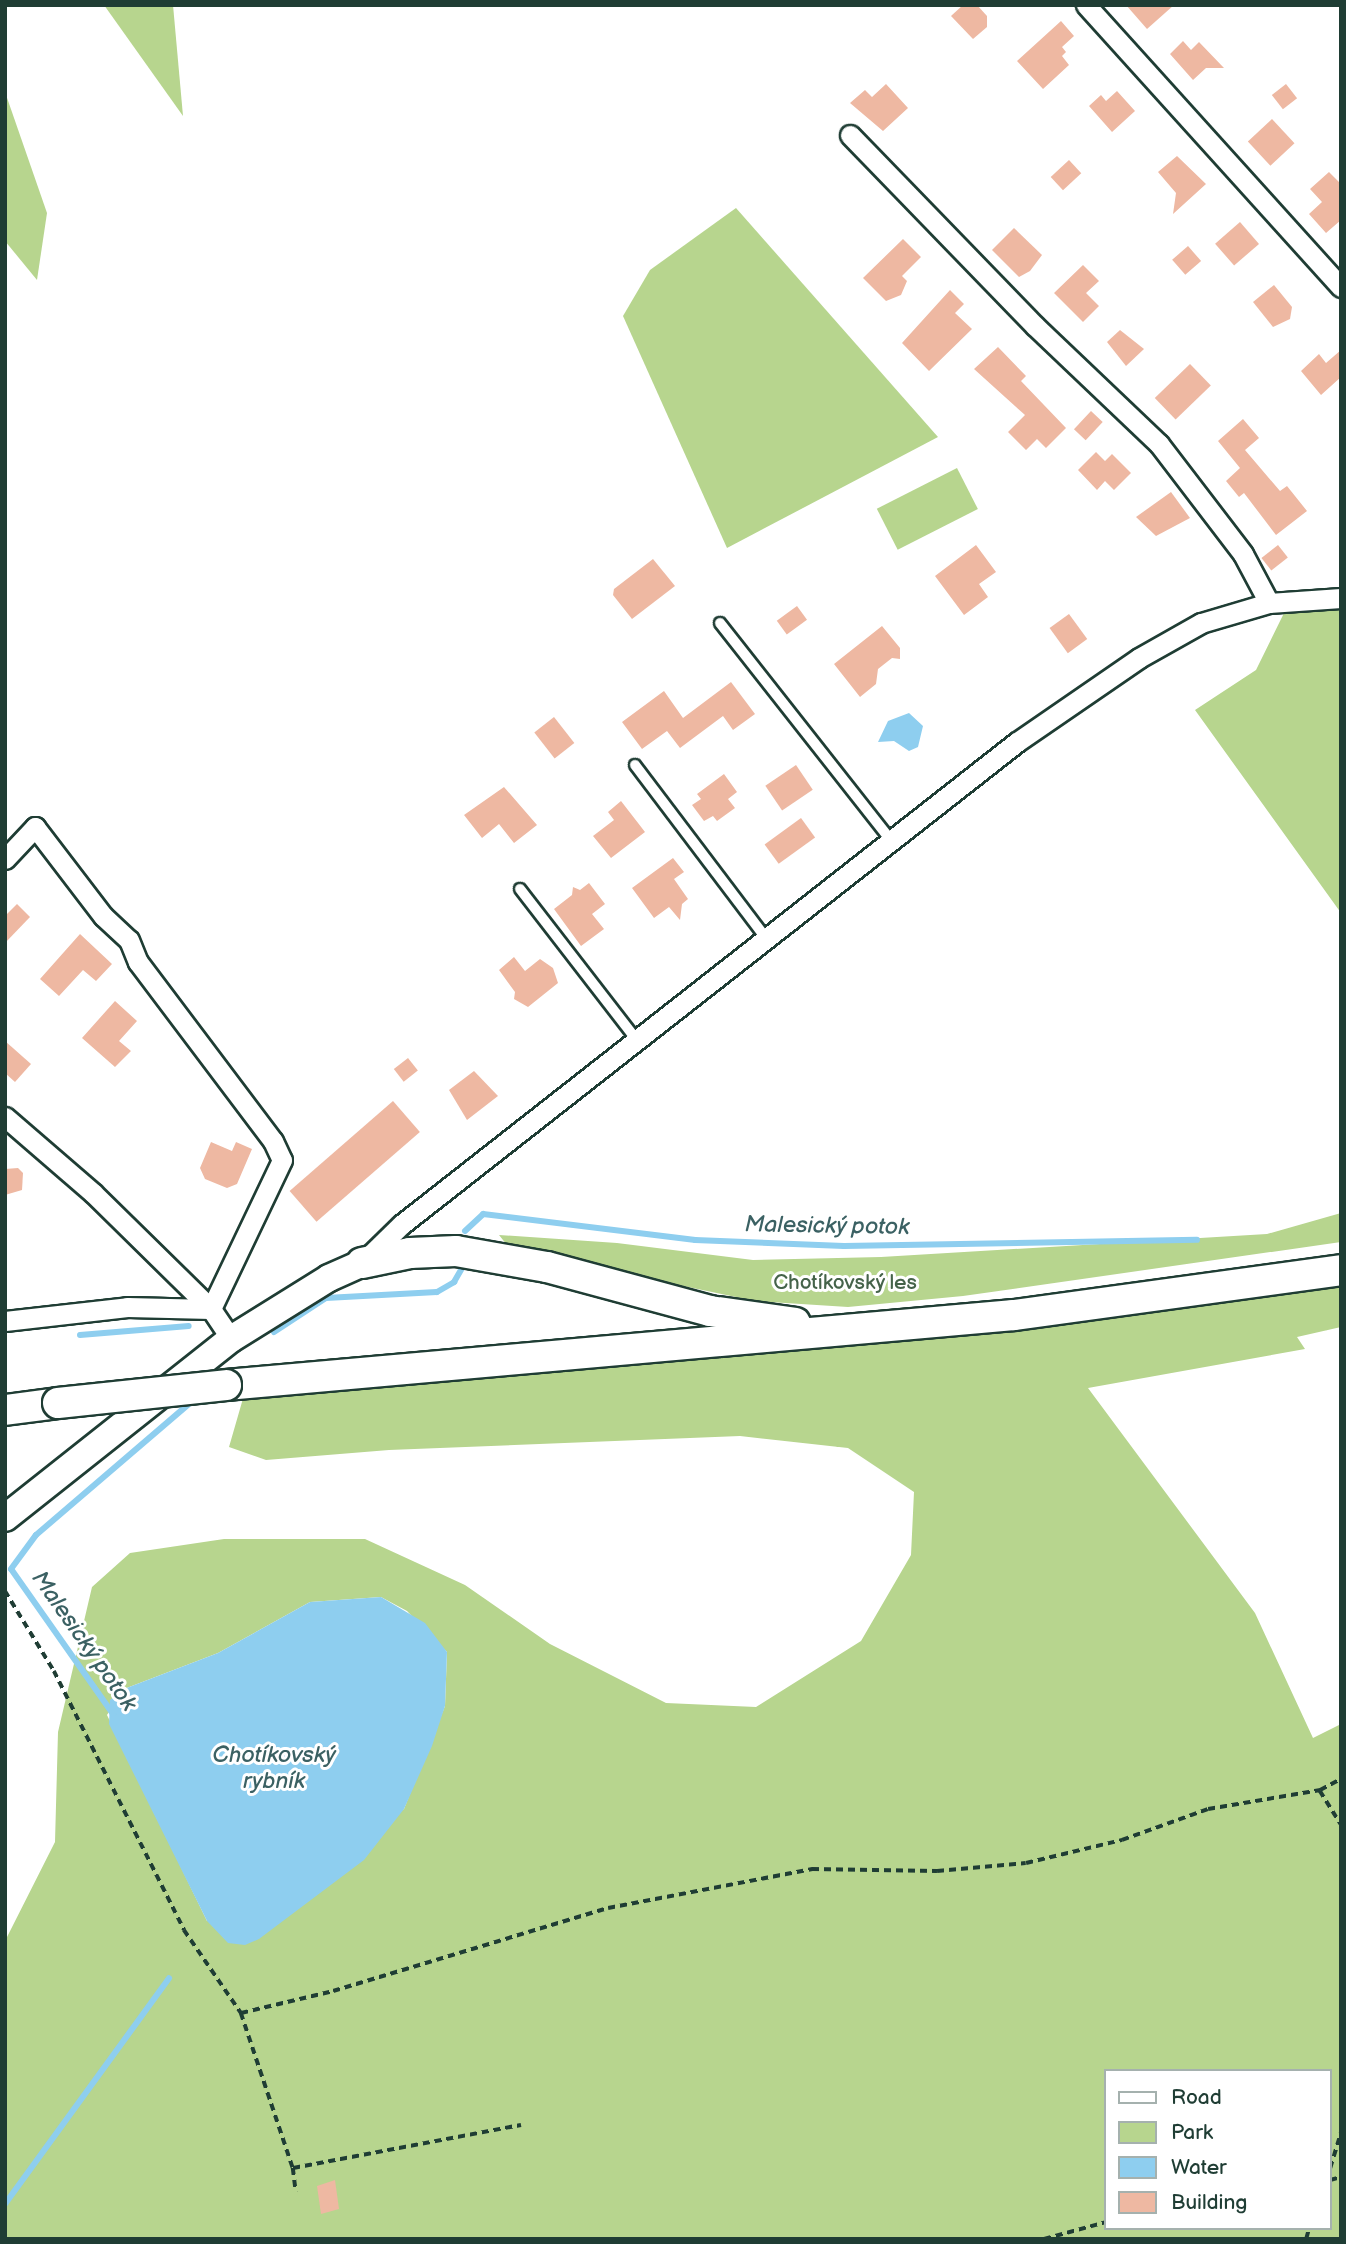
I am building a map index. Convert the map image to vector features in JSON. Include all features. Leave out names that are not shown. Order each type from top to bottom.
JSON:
[{"type":"main road","points":[[362,1263],[410,1253],[456,1251],[547,1267],[710,1311],[764,1320],[876,1329]]},
{"type":"main road","points":[[5,1410],[226,1385],[876,1329],[1137,1301],[1341,1270]]},
{"type":"street","points":[[1086,5],[1341,287]]},
{"type":"street","points":[[850,135],[1035,326],[1159,444],[1244,554],[1269,603]]},
{"type":"street","points":[[5,1518],[231,1339],[329,1278],[362,1263],[401,1224],[1017,742],[1139,658],[1201,623],[1269,603],[1339,593]]},
{"type":"street","points":[[5,859],[35,827],[103,916],[129,940],[138,962],[273,1141],[282,1160],[211,1309]]},
{"type":"street","points":[[5,1117],[93,1193],[211,1309],[231,1339]]},
{"type":"street","points":[[5,1321],[127,1307],[211,1309]]},
{"type":"lane","points":[[720,623],[891,840]]},
{"type":"lane","points":[[635,765],[766,938]]},
{"type":"lane","points":[[520,889],[636,1040]]},
{"type":"path","points":[[5,1591],[54,1671],[184,1930],[241,2013],[293,2168],[296,2192]]},
{"type":"path","points":[[241,2013],[346,1987],[608,1908],[812,1869],[937,1871],[1027,1863],[1122,1840],[1208,1809],[1320,1790],[1341,1779]]},
{"type":"path","points":[[1320,1790],[1341,1825]]},
{"type":"path","points":[[293,2168],[521,2125]]},
{"type":"path","points":[[1332,2162],[1341,2133]]},
{"type":"path","points":[[1044,2239],[1104,2223]]},
{"type":"green space","points":[[104,5],[173,5],[183,116]]},
{"type":"green space","points":[[5,92],[47,213],[37,280],[5,241]]},
{"type":"green space","points":[[736,208],[938,437],[727,548],[623,316],[650,270]]},
{"type":"green space","points":[[957,468],[978,509],[898,550],[877,509]]},
{"type":"green space","points":[[1327,606],[1341,609],[1341,913],[1195,710],[1256,670],[1285,611]]},
{"type":"green space","name":"Chotíkovský les","points":[[1341,1213],[1341,1242],[963,1296],[848,1307],[755,1301],[511,1250],[499,1235],[617,1243],[753,1260],[881,1257],[1267,1234]]},
{"type":"green space","points":[[1341,1281],[1341,1327],[1297,1337],[1305,1349],[1088,1388],[1255,1613],[1313,1738],[1341,1724],[1341,2239],[5,2239],[5,1941],[55,1842],[58,1732],[92,1587],[130,1553],[224,1539],[365,1539],[465,1585],[550,1644],[666,1703],[756,1707],[861,1641],[911,1555],[914,1492],[848,1448],[740,1436],[389,1450],[266,1460],[229,1447],[244,1395],[967,1334]],"holes":[[[381,1597],[407,1611],[447,1652],[445,1706],[404,1809],[207,1921],[107,1715],[124,1689],[218,1653],[310,1602]]]},
{"type":"water","points":[[909,713],[923,726],[918,747],[909,751],[894,741],[878,742],[888,721]]},
{"type":"water","name":"Chotíkovský rybník","points":[[381,1597],[425,1623],[447,1652],[445,1706],[432,1746],[404,1809],[364,1860],[259,1939],[245,1945],[228,1943],[207,1921],[109,1724],[110,1700],[124,1689],[218,1653],[310,1602]]},
{"type":"building","points":[[963,5],[977,5],[987,16],[987,27],[973,39],[951,16]]},
{"type":"building","points":[[1126,5],[1174,5],[1147,29]]},
{"type":"building","points":[[1061,21],[1074,36],[1062,47],[1066,52],[1062,56],[1069,65],[1043,89],[1017,61]]},
{"type":"building","points":[[1183,41],[1191,50],[1199,42],[1224,68],[1206,68],[1193,80],[1170,54]]},
{"type":"building","points":[[886,84],[908,108],[883,131],[850,103],[865,90],[872,97]]},
{"type":"building","points":[[1286,84],[1297,98],[1283,109],[1272,95]]},
{"type":"building","points":[[1117,91],[1135,111],[1112,132],[1089,106],[1101,95],[1106,101]]},
{"type":"building","points":[[1272,119],[1295,143],[1270,166],[1248,142]]},
{"type":"building","points":[[1177,156],[1206,184],[1173,214],[1176,193],[1158,172]]},
{"type":"building","points":[[1069,160],[1081,173],[1063,190],[1051,177]]},
{"type":"building","points":[[1329,172],[1341,184],[1341,220],[1326,233],[1309,214],[1322,202],[1310,189]]},
{"type":"building","points":[[1240,222],[1259,244],[1234,266],[1215,244]]},
{"type":"building","points":[[1014,228],[1042,255],[1030,271],[1019,277],[992,250]]},
{"type":"building","points":[[903,239],[921,257],[902,276],[907,281],[901,295],[886,301],[863,278]]},
{"type":"building","points":[[1188,246],[1201,261],[1185,275],[1172,260]]},
{"type":"building","points":[[1083,265],[1099,281],[1086,293],[1099,306],[1083,322],[1054,293]]},
{"type":"building","points":[[1274,285],[1292,307],[1290,319],[1273,327],[1253,302]]},
{"type":"building","points":[[950,290],[964,304],[955,313],[972,329],[929,371],[902,343]]},
{"type":"building","points":[[1120,330],[1144,349],[1126,366],[1107,342]]},
{"type":"building","points":[[998,347],[1026,376],[1021,381],[1066,428],[1046,448],[1037,439],[1026,450],[1008,432],[1025,415],[974,369]]},
{"type":"building","points":[[1341,350],[1341,377],[1321,395],[1301,371],[1319,354],[1326,363]]},
{"type":"building","points":[[1190,364],[1211,386],[1176,420],[1155,398]]},
{"type":"building","points":[[1091,411],[1103,422],[1086,440],[1074,429]]},
{"type":"building","points":[[1243,419],[1259,438],[1245,450],[1280,491],[1287,486],[1307,511],[1276,535],[1244,493],[1239,497],[1226,481],[1240,468],[1218,441]]},
{"type":"building","points":[[1096,452],[1105,461],[1112,454],[1131,473],[1114,490],[1105,481],[1097,490],[1078,470]]},
{"type":"building","points":[[1171,492],[1190,518],[1156,536],[1136,517]]},
{"type":"building","points":[[976,545],[996,572],[979,584],[988,597],[964,615],[935,576]]},
{"type":"building","points":[[1278,545],[1288,558],[1271,571],[1261,558]]},
{"type":"building","points":[[653,559],[675,586],[632,619],[613,595],[614,589]]},
{"type":"building","points":[[797,606],[807,620],[787,634],[777,621]]},
{"type":"building","points":[[1069,614],[1087,639],[1068,653],[1050,628]]},
{"type":"building","points":[[882,626],[900,648],[900,659],[892,658],[878,669],[876,684],[860,697],[834,664]]},
{"type":"building","points":[[731,682],[755,714],[733,730],[723,716],[680,748],[667,731],[642,749],[622,722],[664,691],[683,718]]},
{"type":"building","points":[[554,717],[574,743],[555,758],[534,732]]},
{"type":"building","points":[[796,765],[813,790],[782,811],[765,786]]},
{"type":"building","points":[[724,774],[737,792],[728,799],[735,808],[717,821],[713,816],[704,821],[692,805],[701,799],[697,794]]},
{"type":"building","points":[[504,787],[537,825],[514,843],[499,824],[482,838],[464,815]]},
{"type":"building","points":[[621,801],[645,832],[611,858],[593,836],[614,820],[608,812]]},
{"type":"building","points":[[801,818],[815,837],[779,864],[765,844]]},
{"type":"building","points":[[673,858],[684,872],[674,879],[688,899],[682,904],[680,920],[669,907],[654,918],[632,888]]},
{"type":"building","points":[[589,883],[605,904],[592,914],[604,929],[581,946],[554,909],[572,895],[573,887],[580,890]]},
{"type":"building","points":[[17,904],[30,917],[5,943],[5,916]]},
{"type":"building","points":[[80,934],[112,964],[96,981],[83,970],[59,996],[40,979]]},
{"type":"building","points":[[514,957],[525,971],[540,959],[553,968],[558,983],[528,1007],[514,999],[515,992],[499,970]]},
{"type":"building","points":[[115,1001],[137,1021],[119,1041],[131,1051],[115,1067],[82,1038]]},
{"type":"building","points":[[5,1041],[31,1064],[15,1082],[5,1073]]},
{"type":"building","points":[[408,1058],[418,1071],[404,1082],[394,1069]]},
{"type":"building","points":[[474,1071],[498,1096],[467,1120],[449,1090]]},
{"type":"building","points":[[393,1101],[420,1132],[317,1222],[290,1191]]},
{"type":"building","points":[[211,1142],[232,1151],[236,1142],[252,1149],[237,1184],[227,1188],[205,1179],[200,1168]]},
{"type":"building","points":[[18,1168],[23,1173],[22,1190],[5,1195],[5,1169]]},
{"type":"building","points":[[335,2180],[339,2209],[321,2214],[317,2186]]},
{"type":"waterway","name":"Malesický potok","points":[[465,1231],[483,1214],[695,1240],[844,1246],[1197,1240]]},
{"type":"waterway","name":"Malesický potok","points":[[274,1332],[326,1298],[437,1292],[454,1282],[462,1268]]},
{"type":"waterway","points":[[80,1335],[189,1326]]},
{"type":"waterway","name":"Malesický potok","points":[[113,1714],[11,1569],[36,1535],[190,1403]]},
{"type":"waterway","points":[[5,2204],[169,1978]]}]
